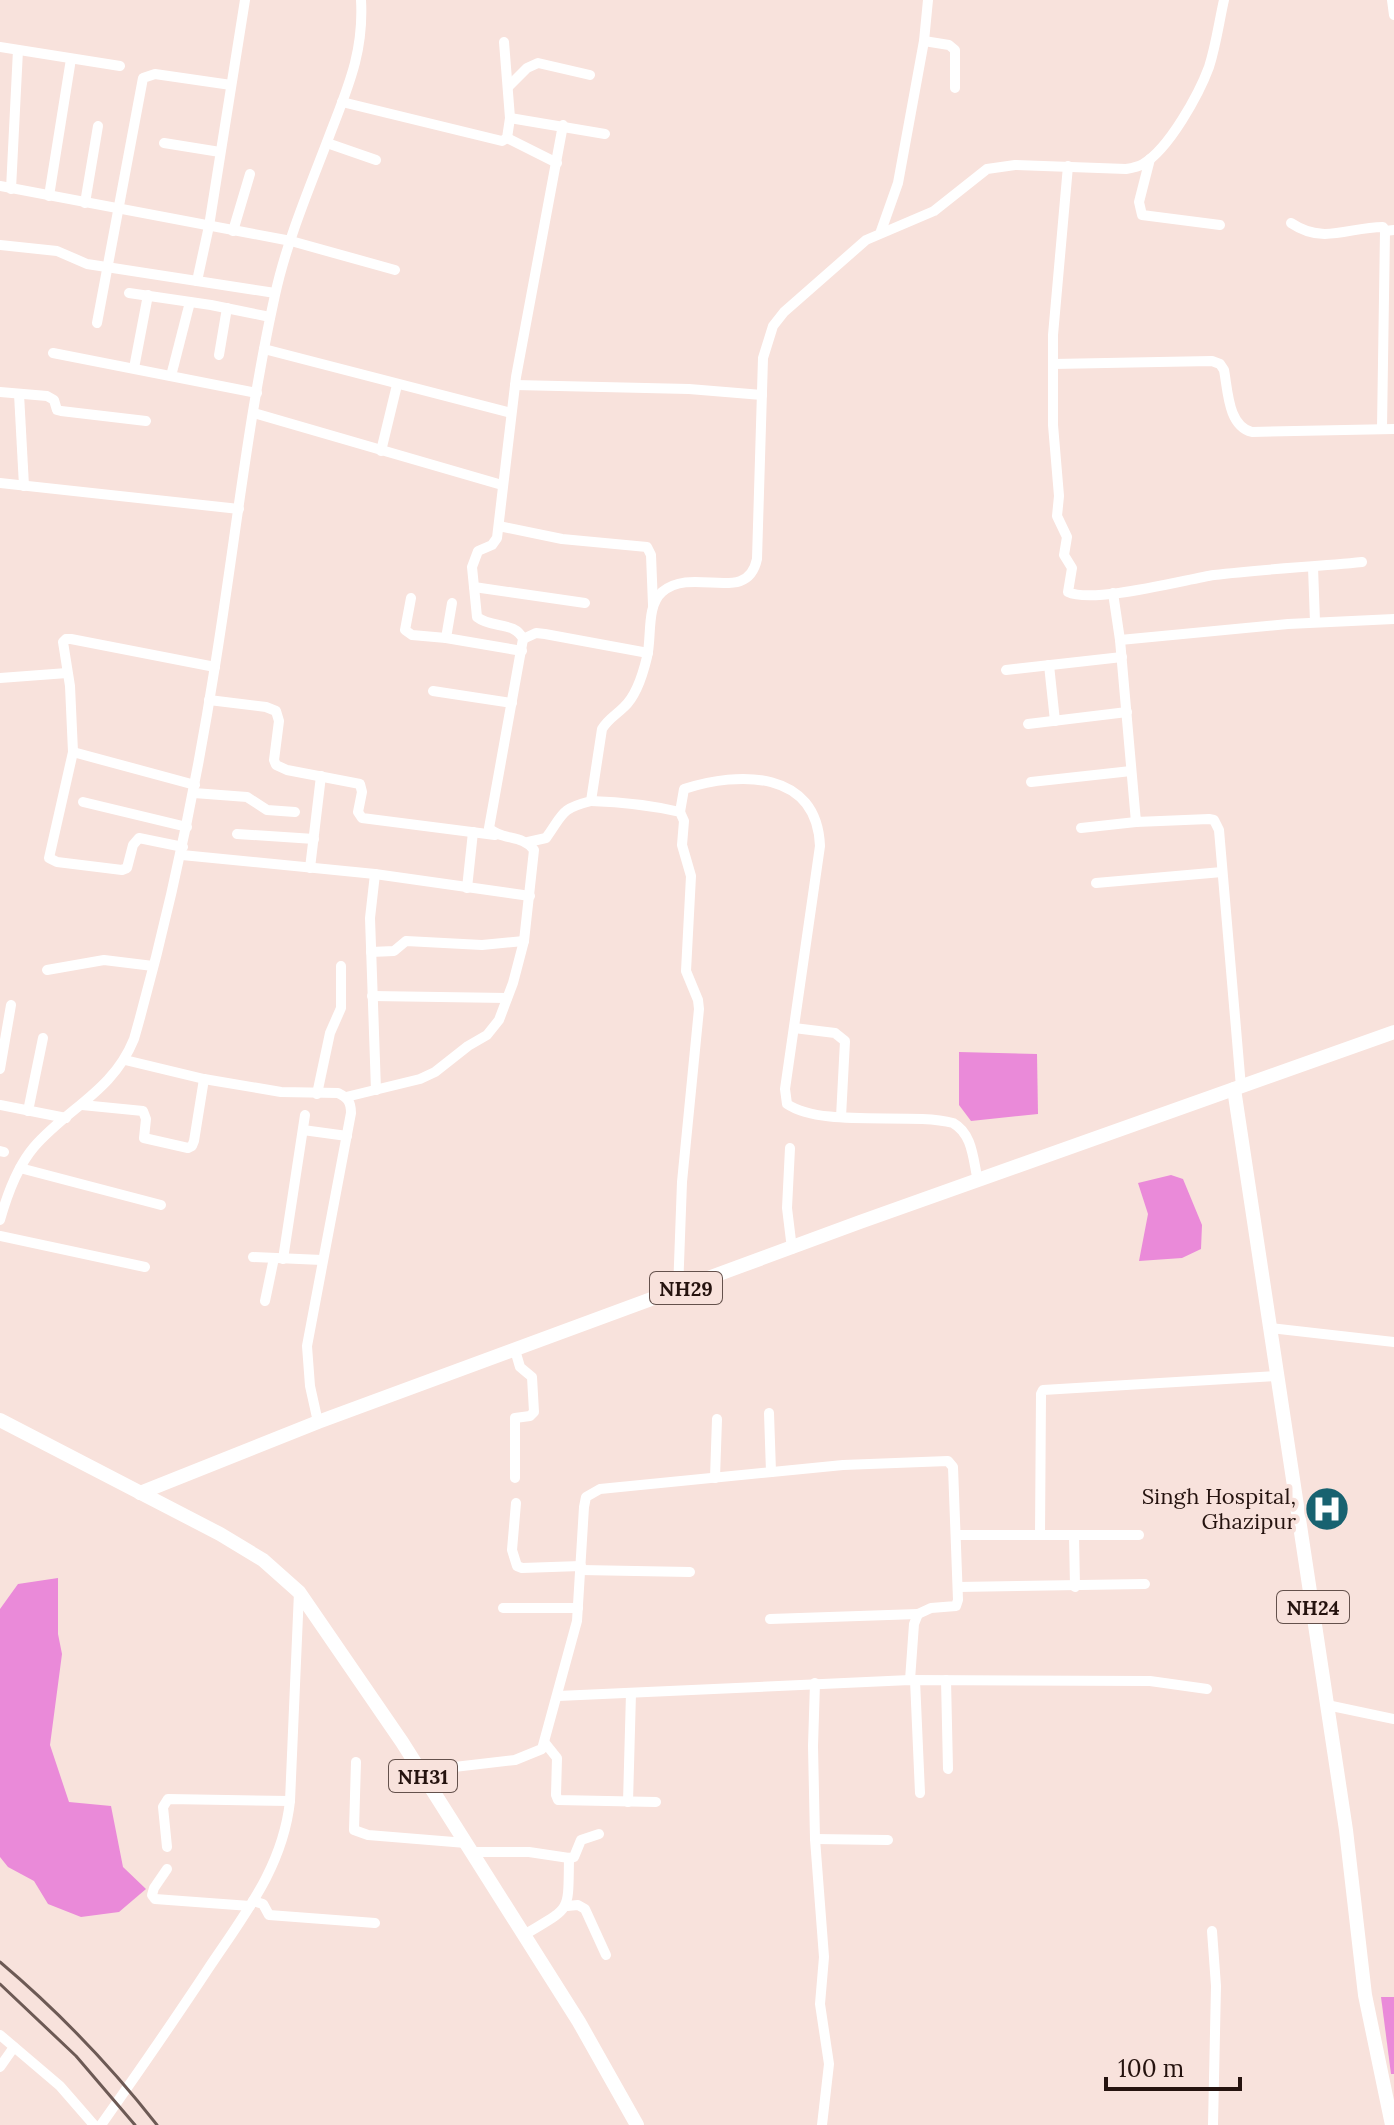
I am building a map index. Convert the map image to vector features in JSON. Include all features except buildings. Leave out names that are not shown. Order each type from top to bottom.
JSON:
[{"type":"highway","points":[[1238,1088],[1394,1032]]},
{"type":"highway","name":"NH29","points":[[140,1493],[318,1422],[1238,1088]]},
{"type":"highway","name":"NH24","points":[[1238,1088],[1270,1328],[1327,1705],[1365,1995],[1392,2125]]},
{"type":"highway","name":"NH31","points":[[0,1420],[263,1560],[299,1592],[420,1771],[579,2022],[637,2125]]},
{"type":"street","points":[[197,281],[209,226],[245,0]]},
{"type":"street","points":[[0,1220],[2,1206],[32,1149],[103,1088],[125,1060],[153,966],[183,851],[275,293],[291,241],[357,64],[361,0]]},
{"type":"street","points":[[881,231],[898,183],[924,41],[928,0]]},
{"type":"street","points":[[653,608],[664,591],[679,583],[738,583],[748,580],[754,571],[757,559],[763,358],[773,326],[858,245],[881,231],[934,211],[987,169],[1015,165],[1126,169],[1150,159],[1161,148],[1201,87],[1224,0]]},
{"type":"street","points":[[1392,0],[1394,15]]},
{"type":"street","points":[[924,41],[949,45],[955,50],[955,88]]},
{"type":"street","points":[[504,42],[510,118],[507,138]]},
{"type":"street","points":[[0,47],[120,66]]},
{"type":"street","points":[[18,50],[5,188],[291,241],[395,270]]},
{"type":"street","points":[[49,196],[71,59]]},
{"type":"street","points":[[508,87],[527,68],[538,63],[590,75]]},
{"type":"street","points":[[97,323],[143,78],[155,74],[231,85]]},
{"type":"street","points":[[342,102],[496,141],[507,138],[557,163]]},
{"type":"street","points":[[510,118],[605,134]]},
{"type":"street","points":[[495,835],[489,828],[489,818],[523,639],[520,631],[514,628],[490,624],[477,617],[474,558],[478,551],[492,545],[497,538],[515,385],[563,125]]},
{"type":"street","points":[[85,203],[98,126]]},
{"type":"street","points":[[164,143],[220,152]]},
{"type":"street","points":[[327,143],[376,160]]},
{"type":"street","points":[[1150,159],[1139,202],[1142,215],[1220,225]]},
{"type":"street","points":[[1068,166],[1055,293],[1053,364],[1053,425],[1059,496],[1057,516],[1067,534],[1064,555],[1072,568],[1068,592],[1079,595],[1113,593],[1214,575],[1362,562]]},
{"type":"street","points":[[233,231],[250,174]]},
{"type":"street","points":[[1291,223],[1310,234],[1376,227],[1389,230],[1382,428]]},
{"type":"street","points":[[0,245],[57,251],[87,264],[275,293]]},
{"type":"street","points":[[129,293],[270,317]]},
{"type":"street","points":[[134,368],[148,295]]},
{"type":"street","points":[[171,376],[190,302]]},
{"type":"street","points":[[219,355],[227,308]]},
{"type":"street","points":[[264,349],[511,413]]},
{"type":"street","points":[[53,353],[257,393]]},
{"type":"street","points":[[1053,364],[1212,361],[1224,370],[1234,417],[1244,430],[1394,429]]},
{"type":"street","points":[[381,451],[397,385]]},
{"type":"street","points":[[515,385],[689,389],[762,395]]},
{"type":"street","points":[[0,392],[51,397],[54,407],[61,411],[146,421]]},
{"type":"street","points":[[19,394],[24,486]]},
{"type":"street","points":[[254,413],[502,485]]},
{"type":"street","points":[[0,483],[239,509]]},
{"type":"street","points":[[499,526],[562,539],[647,547],[651,555],[653,608],[648,653],[628,703],[602,729],[591,801]]},
{"type":"street","points":[[1313,567],[1315,622]]},
{"type":"street","points":[[474,587],[585,603]]},
{"type":"street","points":[[1113,593],[1122,657],[1136,822]]},
{"type":"street","points":[[411,598],[405,624],[407,633],[522,651]]},
{"type":"street","points":[[446,638],[452,603]]},
{"type":"street","points":[[1120,640],[1315,622],[1394,619]]},
{"type":"street","points":[[523,639],[545,634],[648,653]]},
{"type":"street","points":[[215,667],[66,639],[62,648],[73,752],[49,858],[57,862],[122,870],[127,868],[133,845],[139,838],[183,851],[530,896]]},
{"type":"street","points":[[1006,670],[1122,657]]},
{"type":"street","points":[[1049,665],[1055,721]]},
{"type":"street","points":[[0,678],[67,673]]},
{"type":"street","points":[[433,691],[512,703]]},
{"type":"street","points":[[209,700],[276,711],[279,721],[276,765],[280,769],[360,784],[362,792],[358,812],[362,818],[528,842],[546,838],[558,817],[569,806],[591,801],[631,802],[680,812]]},
{"type":"street","points":[[1028,724],[1127,712]]},
{"type":"street","points":[[73,752],[194,789],[247,797],[267,810],[295,812]]},
{"type":"street","points":[[1031,782],[1131,771]]},
{"type":"street","points":[[310,868],[321,776]]},
{"type":"street","points":[[678,1291],[682,1182],[699,1009],[686,971],[691,876],[682,845],[684,821],[680,812],[684,789],[739,778],[768,781],[790,789],[809,806],[816,819],[819,830],[818,867],[785,1089],[787,1104],[841,1117],[953,1123],[962,1128],[969,1139],[978,1181]]},
{"type":"street","points":[[83,802],[187,827]]},
{"type":"street","points":[[1081,828],[1136,822],[1214,820],[1219,830],[1238,1088]]},
{"type":"street","points":[[467,888],[473,832]]},
{"type":"street","points":[[237,834],[314,839]]},
{"type":"street","points":[[346,1097],[420,1079],[435,1072],[487,1035],[499,1020],[524,941],[535,861],[534,850],[528,842]]},
{"type":"street","points":[[1096,883],[1222,872]]},
{"type":"street","points":[[375,874],[370,918],[376,1090]]},
{"type":"street","points":[[371,952],[394,951],[406,941],[482,945],[524,941]]},
{"type":"street","points":[[47,970],[104,960],[153,966]]},
{"type":"street","points":[[317,1094],[330,1033],[341,1008],[341,966]]},
{"type":"street","points":[[372,996],[507,998]]},
{"type":"street","points":[[0,1069],[11,1005]]},
{"type":"street","points":[[794,1028],[835,1033],[845,1041],[841,1117]]},
{"type":"street","points":[[28,1111],[43,1038]]},
{"type":"street","points":[[125,1060],[204,1079],[281,1092],[338,1093],[351,1104],[307,1346],[310,1386],[318,1422]]},
{"type":"street","points":[[82,1105],[143,1111],[146,1119],[144,1138],[188,1148],[194,1141],[204,1079]]},
{"type":"street","points":[[0,1105],[66,1118]]},
{"type":"street","points":[[265,1301],[278,1258],[305,1115]]},
{"type":"street","points":[[303,1130],[347,1136]]},
{"type":"street","points":[[790,1148],[787,1208],[792,1249]]},
{"type":"street","points":[[20,1168],[161,1205]]},
{"type":"street","points":[[0,1236],[145,1267]]},
{"type":"street","points":[[253,1257],[322,1260]]},
{"type":"street","points":[[1270,1328],[1394,1342]]},
{"type":"street","points":[[515,1350],[520,1367],[532,1377],[534,1412],[530,1416],[515,1418],[515,1478]]},
{"type":"street","points":[[1040,1535],[1043,1390],[1277,1376]]},
{"type":"street","points":[[769,1413],[771,1472]]},
{"type":"street","points":[[715,1478],[717,1419]]},
{"type":"street","points":[[420,1771],[515,1760],[538,1752],[545,1743],[578,1608],[584,1507],[586,1497],[592,1491],[843,1465],[948,1461],[953,1467],[957,1535],[956,1606],[931,1608],[918,1614],[770,1619]]},
{"type":"street","points":[[516,1503],[512,1550],[517,1566],[522,1568],[690,1572]]},
{"type":"street","points":[[957,1535],[1139,1535]]},
{"type":"street","points":[[1074,1535],[1075,1587]]},
{"type":"street","points":[[958,1587],[1145,1584]]},
{"type":"street","points":[[101,2125],[252,1903],[280,1852],[290,1801],[299,1592]]},
{"type":"street","points":[[503,1608],[578,1608]]},
{"type":"street","points":[[918,1614],[914,1624],[912,1680],[920,1793]]},
{"type":"street","points":[[558,1696],[912,1680],[1150,1681],[1207,1689]]},
{"type":"street","points":[[946,1680],[948,1769]]},
{"type":"street","points":[[815,1683],[815,1839],[824,1957],[820,2004],[828,2053],[822,2125]]},
{"type":"street","points":[[628,1802],[631,1693]]},
{"type":"street","points":[[1327,1705],[1394,1719]]},
{"type":"street","points":[[545,1743],[557,1758],[558,1800],[656,1802]]},
{"type":"street","points":[[356,1762],[354,1830],[368,1835],[569,1858],[574,1857],[581,1840],[599,1834]]},
{"type":"street","points":[[167,1847],[163,1807],[168,1799],[290,1801]]},
{"type":"street","points":[[815,1839],[888,1840]]},
{"type":"street","points":[[567,1906],[569,1858]]},
{"type":"street","points":[[167,1869],[154,1888],[152,1895],[155,1899],[263,1904],[269,1915],[375,1923]]},
{"type":"street","points":[[524,1935],[567,1906],[578,1905],[585,1909],[606,1955]]},
{"type":"street","points":[[1212,1931],[1216,1986],[1213,2125]]},
{"type":"street","points":[[0,2035],[60,2086],[94,2125]]},
{"type":"street","points":[[0,2067],[14,2047]]},
{"type":"shaded area","points":[[959,1052],[1037,1054],[1038,1114],[971,1121],[959,1105]]},
{"type":"shaded area","points":[[1171,1175],[1183,1179],[1202,1225],[1201,1249],[1182,1258],[1139,1261],[1148,1214],[1138,1183]]},
{"type":"shaded area","points":[[58,1578],[58,1634],[62,1654],[50,1745],[69,1802],[111,1806],[123,1867],[146,1889],[119,1912],[81,1917],[48,1904],[34,1881],[8,1867],[0,1857],[0,1609],[18,1584]]},
{"type":"shaded area","points":[[1381,1997],[1394,1997],[1394,2074],[1391,2074]]},
{"type":"railway","points":[[0,1962],[83,2039],[157,2125]]},
{"type":"railway","points":[[0,1984],[76,2056],[135,2125]]},
{"type":"place","name":"Singh Hospital, Ghazipur","points":[[1327,1509]]}]
